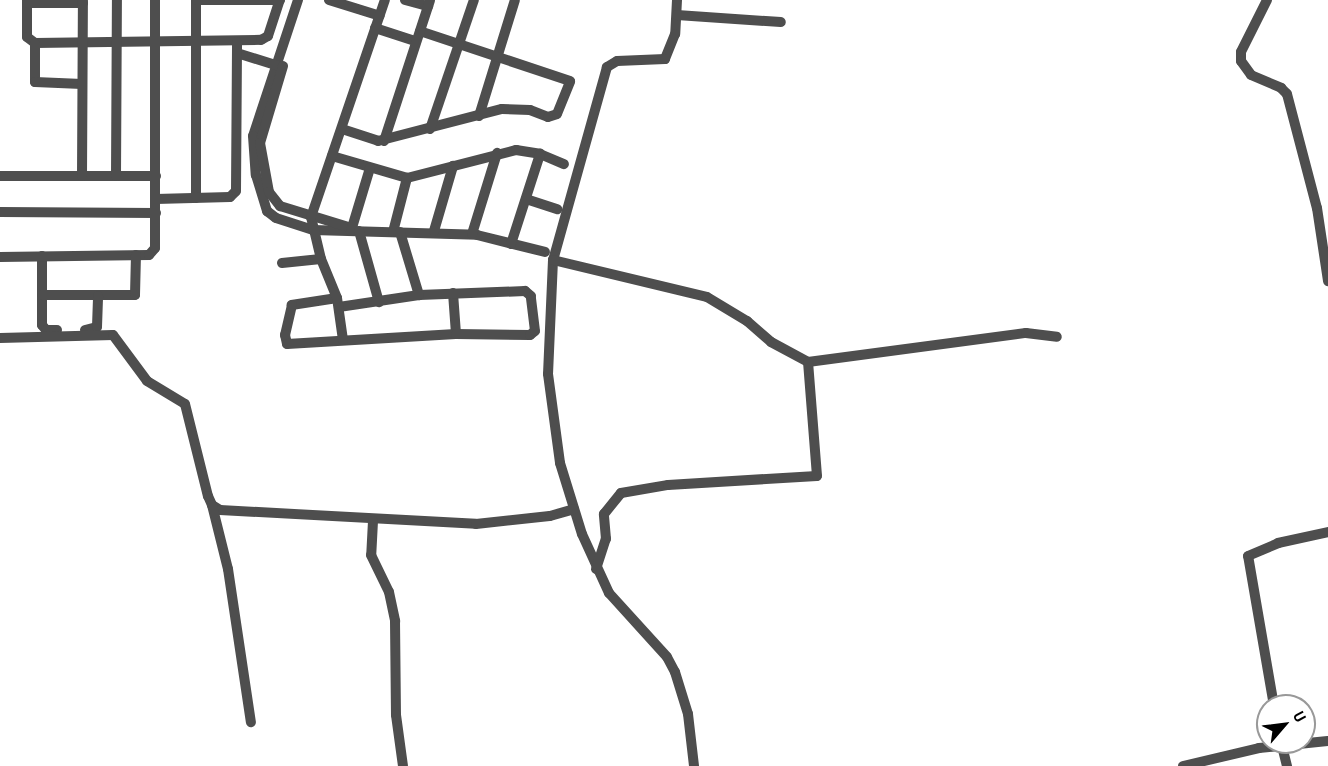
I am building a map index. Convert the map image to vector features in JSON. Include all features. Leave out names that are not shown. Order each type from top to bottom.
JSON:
[{"type":"street","points":[[117,0],[117,176]]},
{"type":"street","points":[[0,257],[149,255],[155,248],[155,0]]},
{"type":"street","points":[[196,198],[196,0],[280,0],[268,36],[237,47]]},
{"type":"street","points":[[298,0],[261,135],[264,176],[274,201],[280,206],[312,213],[354,230]]},
{"type":"street","points":[[305,0],[253,136],[255,175],[264,207],[272,215],[313,230],[434,231],[472,234],[707,297],[747,321],[771,342],[808,362],[1026,333],[1057,337]]},
{"type":"street","points":[[329,0],[380,16]]},
{"type":"street","points":[[343,340],[338,303],[321,259],[313,230],[312,213],[386,0]]},
{"type":"street","points":[[384,141],[429,3],[405,0]]},
{"type":"street","points":[[430,129],[474,0]]},
{"type":"street","points":[[479,116],[515,0]]},
{"type":"street","points":[[676,0],[675,34],[665,59],[617,61],[607,67],[549,256],[548,374],[560,463],[596,570],[609,593],[668,657],[688,714],[694,766]]},
{"type":"street","points":[[1267,0],[1244,45],[1241,61],[1251,75],[1287,94],[1317,208],[1328,281]]},
{"type":"street","points":[[82,176],[82,43],[83,1],[27,2],[27,37],[36,43],[82,43],[117,43],[155,43],[196,42],[237,47],[279,66]]},
{"type":"street","points":[[677,15],[782,22]]},
{"type":"street","points":[[342,129],[370,141],[384,141],[519,108],[554,117],[570,81],[458,43],[375,28]]},
{"type":"street","points":[[36,43],[35,82],[82,84]]},
{"type":"street","points":[[156,199],[230,198],[236,191],[237,47]]},
{"type":"street","points":[[332,156],[407,178],[497,153],[523,149],[564,164]]},
{"type":"street","points":[[472,234],[497,153]]},
{"type":"street","points":[[511,244],[540,154]]},
{"type":"street","points":[[434,231],[453,166]]},
{"type":"street","points":[[370,168],[354,230],[379,302]]},
{"type":"street","points":[[0,176],[156,176]]},
{"type":"street","points":[[407,178],[396,232],[419,295]]},
{"type":"street","points":[[526,199],[557,209]]},
{"type":"street","points":[[0,212],[156,213]]},
{"type":"street","points":[[42,295],[135,295],[136,255]]},
{"type":"street","points":[[42,256],[42,325],[46,330],[96,329],[98,296]]},
{"type":"street","points":[[282,263],[321,259]]},
{"type":"street","points":[[525,291],[531,296],[536,325],[530,336],[456,334],[294,345],[285,340],[295,302],[379,302],[419,295],[525,291]]},
{"type":"street","points":[[453,293],[456,334]]},
{"type":"street","points":[[0,338],[116,339],[147,381],[185,404],[228,569],[251,722]]},
{"type":"street","points":[[596,570],[606,539],[604,514],[621,493],[668,484],[817,476],[808,362]]},
{"type":"street","points":[[212,505],[220,510],[373,521],[476,524],[550,516],[574,509]]},
{"type":"street","points":[[373,521],[372,555],[389,592],[395,621],[396,715],[403,766]]},
{"type":"street","points":[[1272,694],[1248,556],[1278,543],[1328,532]]},
{"type":"street","points":[[1183,766],[1256,750]]}]
